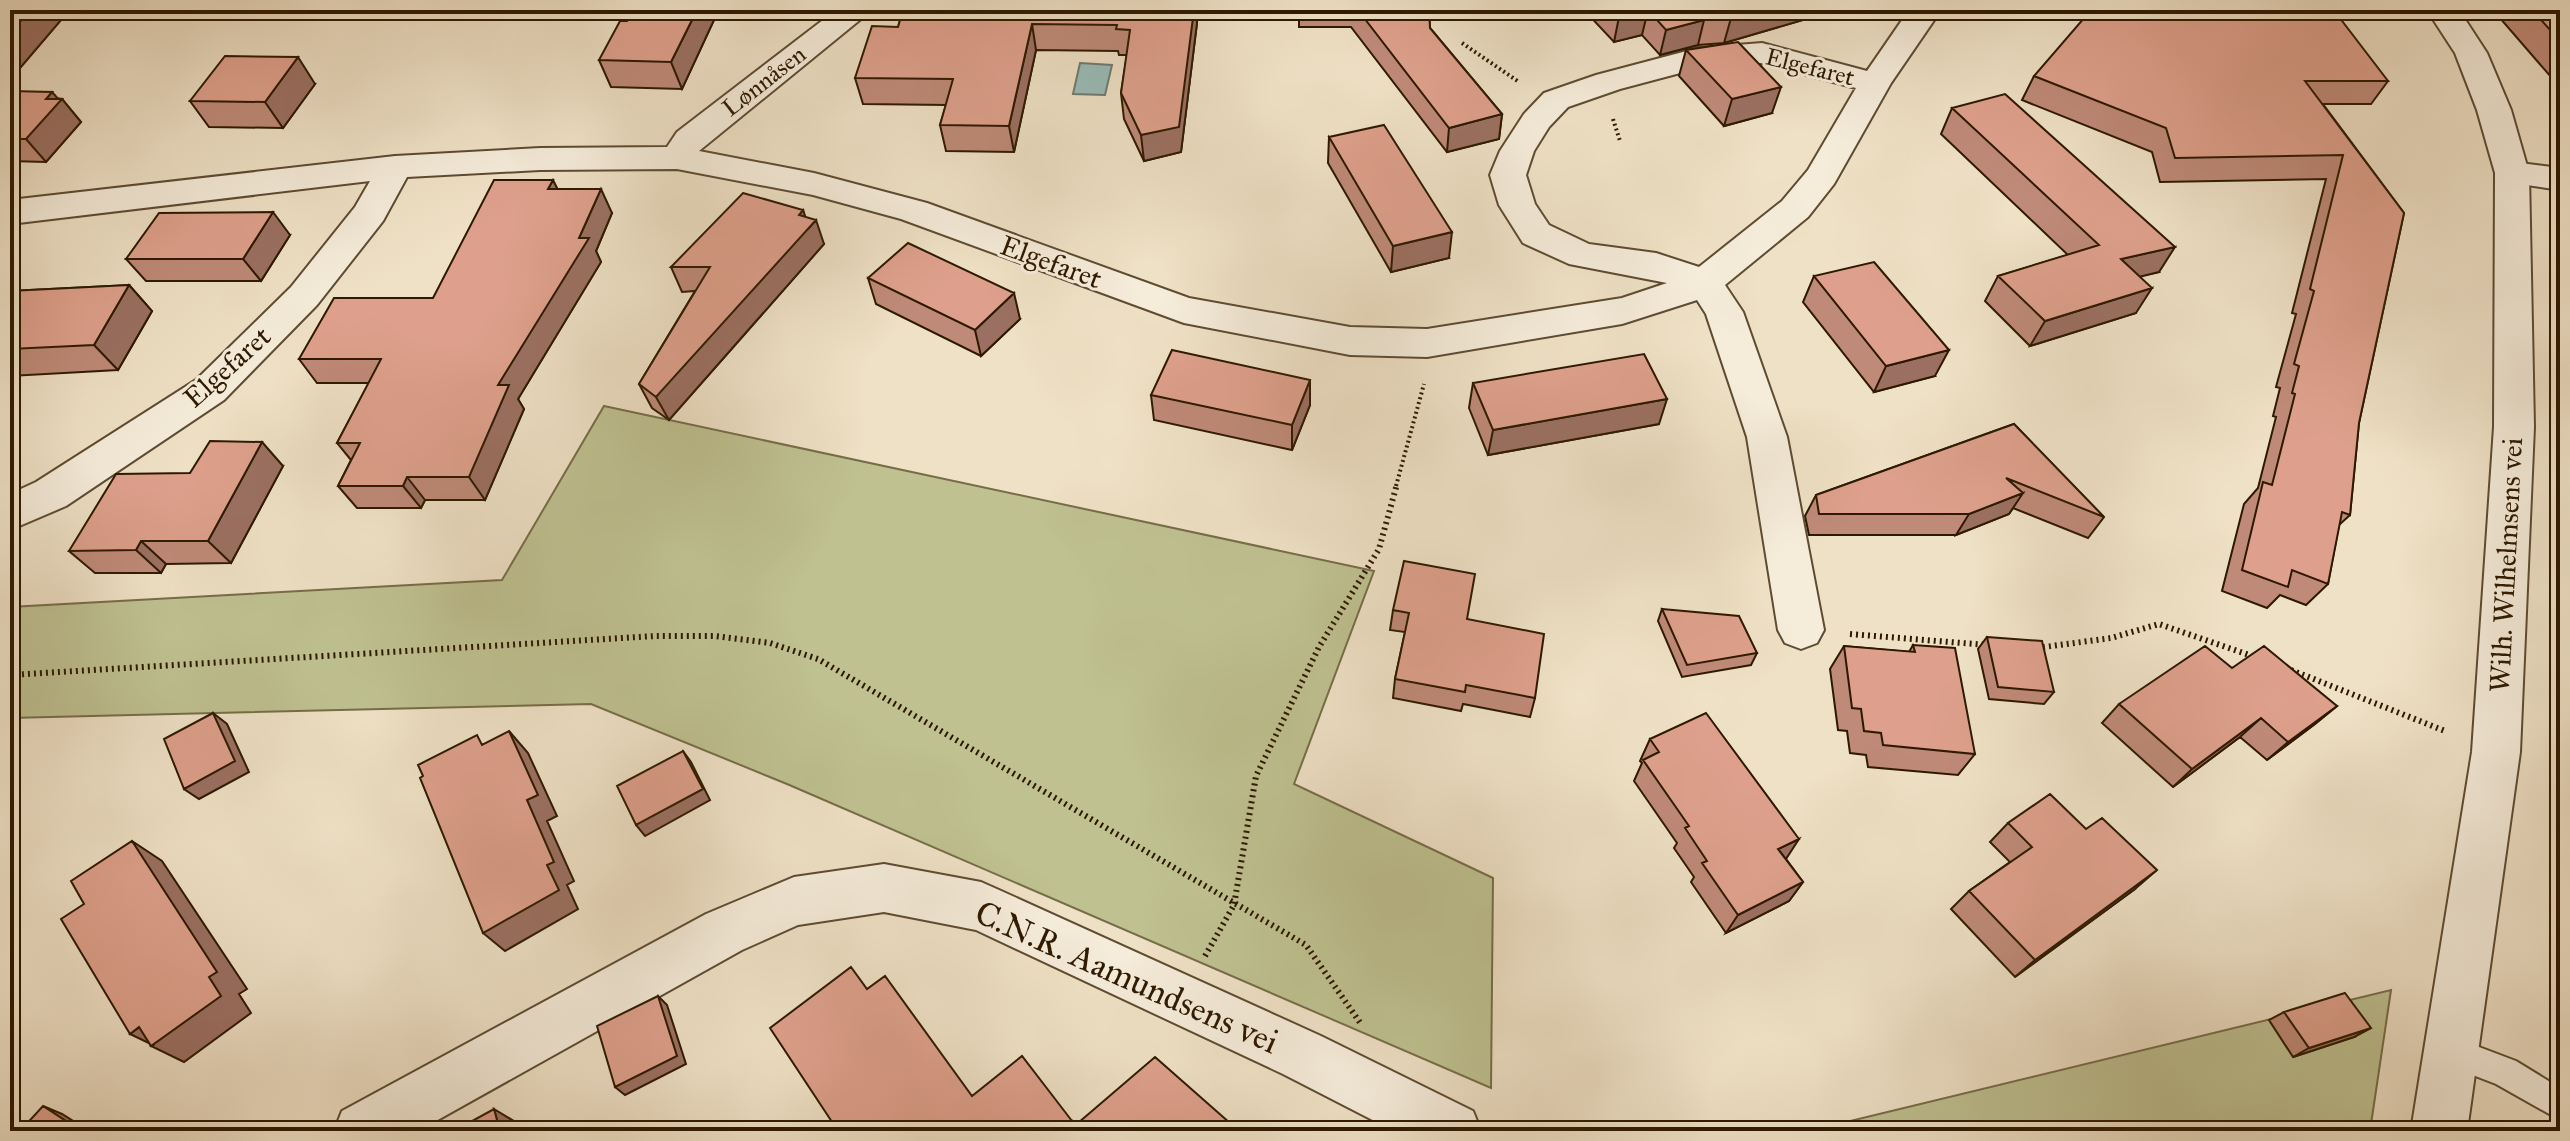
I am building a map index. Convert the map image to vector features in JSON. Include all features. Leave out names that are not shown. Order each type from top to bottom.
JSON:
[{"type":"street","name":"Lønnåsen","points":[[677,158],[689,140],[856,10]]},
{"type":"street","name":"Elgefaret","points":[[10,212],[395,167],[540,159],[677,158],[814,184],[914,211],[1184,310],[1350,341],[1427,343],[1622,311],[1669,297],[1704,282],[1795,209],[1822,176],[1875,83],[1925,10]]},
{"type":"street","name":"Wilh. Wilhelmsens vei","points":[[2439,1131],[2496,752],[2514,427],[2512,173],[2494,110],[2471,53],[2443,10]]},
{"type":"street","name":"Elgefaret","points":[[1556,100],[1623,78],[1731,53],[1762,53],[1875,83]]},
{"type":"street","points":[[1556,100],[1536,121],[1517,151],[1508,175],[1517,205],[1536,234],[1582,255],[1656,266],[1704,282],[1724,312],[1767,437],[1801,630]]},
{"type":"street","name":"Elgefaret","points":[[10,513],[51,494],[210,390],[304,296],[370,213],[395,167]]},
{"type":"street","points":[[2512,173],[2560,179]]},
{"type":"street","name":"C.N.R. Aamundsens vei","points":[[362,1131],[724,932],[794,901],[884,888],[981,907],[1184,1000],[1453,1131]]},
{"type":"lane","points":[[2450,1051],[2505,1072],[2560,1105]]},
{"type":"path","points":[[1462,43],[1506,76],[1556,100]]},
{"type":"path","points":[[1184,1000],[1190,982],[1234,905],[1256,776],[1319,647],[1379,549],[1429,368],[1427,343]]},
{"type":"path","points":[[2028,648],[2043,649],[2111,638],[2159,624],[2262,660]]},
{"type":"path","points":[[1801,630],[1996,646]]},
{"type":"path","points":[[10,675],[655,636],[714,636],[770,643],[818,659],[1306,945],[1368,1034]]},
{"type":"path","points":[[2277,665],[2336,685],[2496,752]]},
{"type":"green space","points":[[604,406],[1374,571],[1294,784],[1493,878],[1491,1088],[787,784],[591,704],[10,718],[10,607],[502,580]]},
{"type":"green space","points":[[2391,990],[2370,1131],[1809,1131]]},
{"type":"water","points":[[1080,63],[1112,65],[1105,95],[1073,94]]},
{"type":"building","points":[[10,10],[30,10],[10,33]]},
{"type":"building","points":[[633,10],[697,10],[671,62],[599,60],[620,21],[627,21]]},
{"type":"building","points":[[903,10],[1194,10],[1179,127],[1141,135],[1121,93],[1130,30],[1116,29],[1117,25],[1032,24],[1009,126],[940,125],[953,79],[855,78],[872,26],[898,27]]},
{"type":"building","points":[[1358,10],[1429,10],[1430,28],[1502,114],[1449,128]]},
{"type":"building","points":[[1612,10],[1648,10],[1619,17]]},
{"type":"building","points":[[1648,10],[1760,10],[1666,30]]},
{"type":"building","points":[[2091,10],[2187,10],[2192,17],[2339,17],[2388,81],[2305,81],[2404,213],[2359,423],[2350,515],[2342,512],[2328,584],[2292,570],[2288,587],[2242,570],[2263,482],[2272,485],[2295,394],[2292,393],[2299,366],[2294,364],[2314,291],[2310,289],[2343,155],[2175,158],[2166,128],[2034,76]]},
{"type":"building","points":[[2532,10],[2560,10],[2560,41]]},
{"type":"building","points":[[1738,42],[1781,87],[1732,99],[1686,50]]},
{"type":"building","points":[[225,56],[298,57],[265,102],[190,101]]},
{"type":"building","points":[[10,91],[52,92],[46,99],[62,99],[26,139],[10,139]]},
{"type":"building","points":[[2005,94],[2175,247],[2121,259],[2152,288],[2045,321],[1998,276],[2099,245],[1952,108]]},
{"type":"building","points":[[1384,125],[1452,232],[1393,246],[1329,137]]},
{"type":"building","points":[[494,180],[553,180],[548,189],[601,189],[579,238],[589,238],[498,385],[509,385],[469,477],[407,477],[403,486],[338,486],[360,443],[337,443],[381,359],[299,359],[334,298],[433,298]]},
{"type":"building","points":[[743,193],[803,210],[799,215],[816,220],[656,397],[639,384],[710,267],[671,267]]},
{"type":"building","points":[[273,212],[243,259],[126,259],[159,213]]},
{"type":"building","points":[[908,243],[1014,293],[975,330],[868,278]]},
{"type":"building","points":[[1874,262],[1949,350],[1886,366],[1814,276]]},
{"type":"building","points":[[129,285],[94,345],[10,349],[10,291]]},
{"type":"building","points":[[1172,350],[1310,380],[1292,425],[1151,395]]},
{"type":"building","points":[[1644,354],[1667,399],[1493,430],[1473,383]]},
{"type":"building","points":[[2014,424],[2104,517],[2006,478],[2023,493],[1969,514],[1819,514],[1816,495]]},
{"type":"building","points":[[210,441],[262,442],[208,541],[141,541],[136,550],[69,551],[116,474],[190,473]]},
{"type":"building","points":[[1404,561],[1475,574],[1467,619],[1544,634],[1535,698],[1466,685],[1465,692],[1395,679],[1409,613],[1393,610]]},
{"type":"building","points":[[1662,609],[1739,616],[1757,653],[1687,665]]},
{"type":"building","points":[[1987,637],[2042,641],[2054,692],[1998,687]]},
{"type":"building","points":[[1913,645],[1955,648],[1975,754],[1883,745],[1881,733],[1864,731],[1861,709],[1852,708],[1844,646],[1915,652]]},
{"type":"building","points":[[2205,646],[2232,668],[2264,646],[2337,706],[2288,742],[2261,718],[2192,769],[2119,704]]},
{"type":"building","points":[[213,713],[235,761],[184,789],[164,739]]},
{"type":"building","points":[[1706,713],[1799,839],[1778,849],[1803,882],[1738,915],[1702,863],[1707,861],[1685,828],[1689,826],[1643,760],[1659,752],[1650,739]]},
{"type":"building","points":[[509,731],[538,795],[527,800],[554,862],[547,865],[559,890],[483,933],[420,778],[423,776],[418,765],[477,735],[482,745]]},
{"type":"building","points":[[683,751],[703,789],[636,825],[617,786]]},
{"type":"building","points":[[2050,794],[2086,829],[2102,818],[2157,870],[2035,960],[1969,891],[2032,847],[2008,823]]},
{"type":"building","points":[[132,841],[217,972],[209,977],[221,996],[151,1046],[139,1027],[130,1034],[61,919],[84,904],[71,881]]},
{"type":"building","points":[[851,967],[867,989],[885,976],[972,1096],[1022,1056],[1072,1121],[1060,1131],[838,1131],[770,1028]]},
{"type":"building","points":[[2345,993],[2371,1028],[2309,1048],[2284,1012]]},
{"type":"building","points":[[658,996],[677,1056],[615,1087],[597,1026]]},
{"type":"building","points":[[1155,1057],[1239,1131],[1087,1131],[1078,1123]]},
{"type":"building","points":[[43,1106],[81,1131],[20,1131]]},
{"type":"building","points":[[494,1109],[500,1131],[454,1131]]}]
